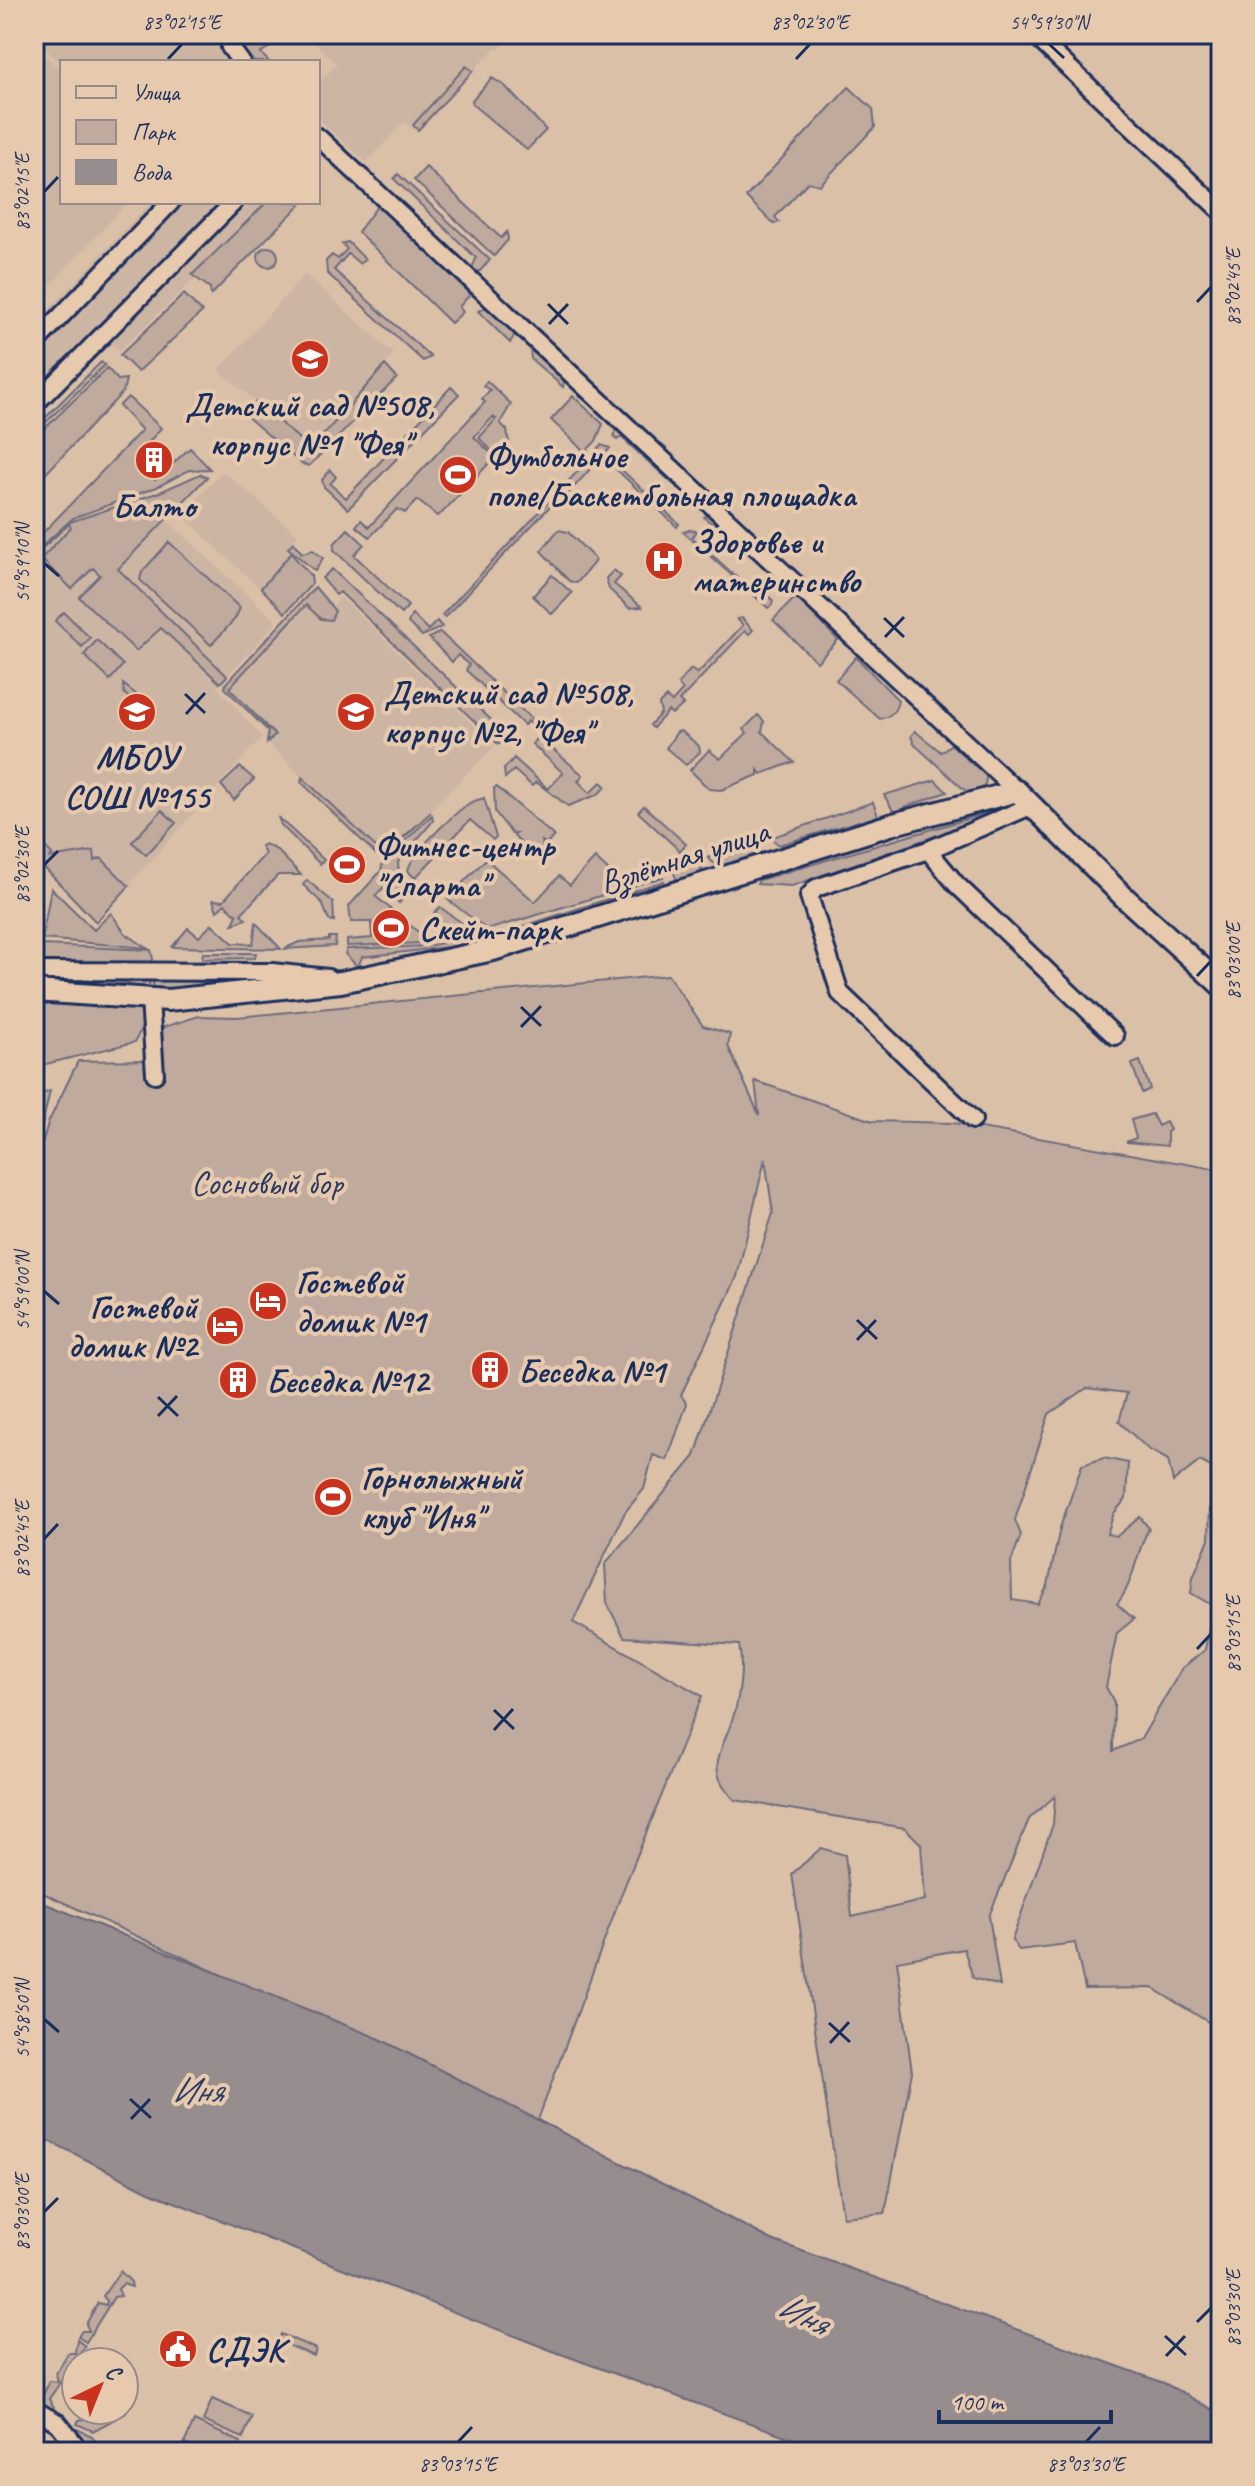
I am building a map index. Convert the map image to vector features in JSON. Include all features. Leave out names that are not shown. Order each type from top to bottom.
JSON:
[{"type":"main road","name":"Взлётная улица","points":[[34,991],[150,1000],[341,982],[493,950],[976,800],[1017,791]]},
{"type":"main road","points":[[1017,791],[1125,898],[1221,985]]},
{"type":"street","points":[[1033,34],[1221,211]]},
{"type":"street","points":[[232,38],[233,53],[239,60]]},
{"type":"street","points":[[320,139],[1017,791]]},
{"type":"street","points":[[34,344],[169,204]]},
{"type":"street","points":[[34,405],[232,204]]},
{"type":"street","points":[[976,800],[992,784],[990,763]]},
{"type":"street","points":[[973,1120],[840,993],[809,903],[810,894],[816,888],[928,850],[1033,805]]},
{"type":"street","points":[[928,850],[964,892],[1115,1036]]},
{"type":"street","points":[[34,971],[272,972],[341,982]]},
{"type":"street","points":[[150,1000],[155,1074]]},
{"type":"street","points":[[36,2415],[58,2423],[81,2452]]},
{"type":"shaded area","points":[[34,34],[238,34],[221,52],[230,60],[60,60],[60,63],[34,38]]},
{"type":"shaded area","points":[[305,34],[500,34],[507,41],[499,50],[495,48],[416,132],[404,122],[366,163],[320,120],[320,82],[337,64]]},
{"type":"shaded area","points":[[34,44],[60,70],[60,204],[126,204],[34,303]]},
{"type":"shaded area","points":[[149,204],[273,204],[119,351],[108,342],[34,412],[34,325]]},
{"type":"shaded area","name":"Детский сад №508, корпус №1 \"Фея\"","points":[[305,274],[394,354],[311,450],[219,370]]},
{"type":"shaded area","points":[[223,471],[298,535],[288,547],[292,552],[260,589],[186,519],[189,507]]},
{"type":"shaded area","name":"МБОУ СОШ №155","points":[[165,518],[277,622],[217,687],[262,737],[96,922],[34,857],[34,558],[69,524],[118,569]]},
{"type":"shaded area","name":"Детский сад №508, корпус №2, \"Фея\"","points":[[341,597],[495,746],[385,856],[267,743],[274,735],[229,688],[306,605],[321,619]]},
{"type":"green space","points":[[245,34],[290,34],[261,53],[267,60],[252,60],[238,44]]},
{"type":"green space","points":[[466,66],[473,71],[418,130],[413,125]]},
{"type":"green space","points":[[492,78],[505,86],[546,130],[527,150],[473,105],[472,100]]},
{"type":"green space","points":[[849,87],[873,109],[875,127],[820,185],[808,182],[775,217],[779,222],[774,224],[746,197]]},
{"type":"green space","points":[[426,167],[501,238],[507,232],[508,240],[494,256],[414,180]]},
{"type":"green space","points":[[398,174],[490,260],[480,271],[471,271],[476,258],[394,179]]},
{"type":"green space","points":[[265,204],[301,204],[211,295],[210,288],[192,275]]},
{"type":"green space","points":[[378,205],[472,292],[459,307],[463,312],[451,323],[358,232]]},
{"type":"green space","points":[[348,242],[365,259],[360,264],[348,254],[334,270],[431,357],[423,361],[327,273],[326,261],[332,255],[338,259],[347,249],[342,244]]},
{"type":"green space","points":[[268,247],[275,250],[278,257],[275,264],[268,267],[261,264],[258,257],[261,250]]},
{"type":"green space","points":[[184,294],[202,312],[138,372],[120,355]]},
{"type":"green space","points":[[487,307],[516,332],[510,343],[478,311]]},
{"type":"green space","points":[[530,346],[565,376],[563,387],[531,359]]},
{"type":"green space","points":[[101,362],[105,365],[34,434],[34,429]]},
{"type":"green space","points":[[385,365],[397,378],[309,466],[302,464],[245,415],[256,402],[311,449]]},
{"type":"green space","points":[[107,368],[118,380],[126,379],[123,392],[34,486],[34,439]]},
{"type":"green space","points":[[487,381],[511,404],[500,423],[507,430],[509,443],[497,456],[479,438],[496,419],[493,417],[474,437],[495,457],[442,513],[437,516],[417,500],[405,513],[397,509],[370,537],[356,526],[361,520],[369,527],[485,402],[482,399],[490,390],[483,386]]},
{"type":"green space","points":[[451,387],[459,394],[348,509],[324,487],[322,480],[330,470],[336,477],[330,484],[346,498]]},
{"type":"green space","points":[[573,396],[603,424],[596,441],[585,452],[551,420]]},
{"type":"green space","points":[[128,397],[161,428],[149,442],[151,445],[135,461],[155,480],[190,448],[210,469],[189,470],[157,487],[73,518],[34,553],[34,542],[142,430],[119,406]]},
{"type":"green space","points":[[616,429],[695,499],[693,502],[621,437],[617,440],[614,436]]},
{"type":"green space","points":[[601,445],[610,448],[605,454],[679,524],[677,527],[596,450]]},
{"type":"green space","points":[[594,454],[599,459],[560,503],[556,500],[445,617],[442,615]]},
{"type":"green space","points":[[200,474],[207,477],[118,569],[227,676],[220,683],[161,628],[136,651],[79,597],[100,575],[93,568],[72,589],[41,559],[71,527],[69,524],[37,553],[70,522],[160,492]]},
{"type":"green space","points":[[711,514],[788,585],[788,588],[782,592],[774,583],[778,578],[704,517]]},
{"type":"green space","points":[[348,529],[364,544],[354,555],[408,606],[401,614],[334,550],[334,544]]},
{"type":"green space","points":[[558,530],[568,532],[596,560],[577,583],[569,581],[541,551]]},
{"type":"green space","points":[[697,531],[692,537],[760,598],[766,593],[773,601],[772,605],[768,608],[683,532]]},
{"type":"green space","points":[[169,542],[240,608],[235,619],[211,645],[140,580],[142,572]]},
{"type":"green space","points":[[293,542],[302,553],[313,550],[323,558],[315,571],[288,548]]},
{"type":"green space","points":[[291,553],[311,576],[312,584],[285,613],[261,588]]},
{"type":"green space","points":[[332,569],[506,734],[505,743],[498,744],[340,592],[336,595],[322,578]]},
{"type":"green space","points":[[614,570],[621,576],[614,584],[642,607],[629,608],[609,589],[606,578]]},
{"type":"green space","points":[[552,575],[572,593],[552,614],[533,596]]},
{"type":"green space","points":[[315,587],[335,611],[331,620],[321,619],[306,605],[229,688],[275,735],[267,743],[268,731],[225,688],[226,683]]},
{"type":"green space","points":[[799,594],[805,601],[803,604],[838,640],[817,662],[773,620]]},
{"type":"green space","points":[[64,612],[90,638],[82,647],[55,621]]},
{"type":"green space","points":[[412,614],[428,630],[437,621],[442,627],[422,636],[408,623]]},
{"type":"green space","points":[[742,618],[753,630],[749,634],[745,631],[679,701],[683,705],[672,714],[668,711],[653,728],[650,725],[661,713],[659,704],[666,697],[672,702],[683,690],[678,684],[691,669],[697,674],[743,625],[737,619]]},
{"type":"green space","points":[[440,632],[541,728],[538,731],[528,721],[524,725],[466,670],[469,665],[458,655],[452,662],[429,638]]},
{"type":"green space","points":[[97,640],[123,665],[110,680],[84,655]]},
{"type":"green space","points":[[856,657],[898,700],[894,710],[886,717],[880,719],[836,680]]},
{"type":"green space","points":[[123,684],[156,710],[156,716],[148,716],[124,693]]},
{"type":"green space","points":[[758,715],[764,721],[762,732],[794,762],[761,774],[758,770],[758,775],[721,790],[709,789],[690,770],[709,750],[720,759],[747,733],[744,729]]},
{"type":"green space","points":[[681,731],[699,746],[700,752],[686,765],[666,748]]},
{"type":"green space","points":[[915,731],[941,752],[951,744],[973,765],[977,762],[980,764],[986,777],[983,788],[970,795],[914,744],[911,736]]},
{"type":"green space","points":[[536,739],[543,741],[583,775],[578,781],[590,793],[601,782],[606,787],[597,795],[568,806],[536,782],[532,786],[514,770],[505,778],[504,769],[514,758],[548,789],[563,773],[532,744]]},
{"type":"green space","points":[[240,767],[254,779],[234,800],[221,785]]},
{"type":"green space","points":[[302,777],[384,855],[431,812],[385,856],[380,858],[301,782]]},
{"type":"green space","points":[[935,780],[947,792],[905,807],[905,814],[895,814],[884,795]]},
{"type":"green space","points":[[497,787],[554,836],[547,844],[542,841],[543,847],[537,853],[530,852],[495,812],[494,788]]},
{"type":"green space","points":[[484,798],[496,837],[493,840],[470,820],[415,878],[408,871],[424,845],[461,809]]},
{"type":"green space","points":[[873,802],[878,816],[876,822],[862,829],[859,821],[779,845],[770,838]]},
{"type":"green space","points":[[644,806],[686,844],[680,851],[638,812]]},
{"type":"green space","points":[[1004,808],[1007,811],[792,886],[757,884],[759,880]]},
{"type":"green space","points":[[162,810],[176,823],[146,855],[132,842]]},
{"type":"green space","points":[[432,815],[433,821],[398,862],[399,875],[412,890],[399,903],[383,888],[375,896],[429,941],[444,925],[434,913],[440,907],[474,932],[423,943],[347,946],[347,940],[372,938],[371,922],[351,922],[349,906],[381,871],[383,862]]},
{"type":"green space","points":[[278,817],[324,860],[320,864],[281,825]]},
{"type":"green space","points":[[34,836],[52,854],[50,858],[94,851],[95,861],[101,858],[129,886],[96,922],[34,857]]},
{"type":"green space","points":[[265,844],[277,850],[301,875],[278,875],[241,914],[246,919],[233,924],[237,915],[225,904],[217,911],[213,900],[223,901],[265,854],[261,846]]},
{"type":"green space","points":[[754,844],[763,855],[730,875],[707,858]]},
{"type":"green space","points":[[696,856],[703,866],[698,878],[677,881],[670,863]]},
{"type":"green space","points":[[595,858],[623,884],[659,868],[663,877],[487,930],[447,899],[486,859],[535,902],[559,876],[570,885]]},
{"type":"green space","points":[[307,880],[333,902],[334,921],[329,920],[322,903],[303,885]]},
{"type":"green space","points":[[664,881],[663,888],[501,941],[492,936]]},
{"type":"green space","points":[[51,888],[94,930],[111,913],[125,933],[147,948],[42,939]]},
{"type":"green space","points":[[256,923],[281,949],[172,947],[188,928],[199,937],[212,924],[233,943],[253,944]]},
{"type":"green space","points":[[478,936],[484,943],[472,953],[465,945],[362,957],[358,967],[345,954],[347,949],[427,946]]},
{"type":"green space","points":[[329,937],[336,937],[335,946],[284,949],[299,942],[329,940]]},
{"type":"green space","points":[[42,945],[151,950],[153,959],[151,964],[44,965],[40,961]]},
{"type":"green space","points":[[203,953],[256,953],[255,958],[202,959]]},
{"type":"green space","name":"Сосновый бор","points":[[668,975],[703,1026],[730,1034],[728,1046],[759,1115],[755,1081],[873,1121],[953,1123],[1221,1170],[1221,2012],[1210,2023],[1152,1988],[1085,1989],[1075,1943],[1019,1950],[1012,1940],[1053,1824],[1055,1796],[1029,1819],[989,1916],[1000,1986],[973,1978],[964,1949],[897,1961],[912,2072],[885,2213],[843,2217],[792,1874],[821,1848],[845,1855],[852,1917],[925,1900],[921,1844],[905,1828],[735,1800],[721,1781],[718,1764],[738,1697],[741,1675],[739,1645],[624,1637],[607,1603],[605,1564],[695,1456],[773,1213],[765,1159],[737,1277],[681,1395],[687,1404],[667,1460],[653,1455],[644,1489],[625,1512],[573,1622],[702,1696],[621,1895],[538,2120],[34,1889],[34,1172],[48,1123],[78,1061],[146,1060],[147,1073],[160,1075],[161,1028],[199,1016],[237,1017]],"holes":[[[1087,1388],[1127,1393],[1119,1422],[1148,1449],[1168,1460],[1173,1482],[1200,1461],[1211,1467],[1209,1539],[1193,1577],[1191,1593],[1213,1606],[1205,1650],[1182,1668],[1141,1739],[1113,1751],[1114,1702],[1106,1687],[1117,1633],[1134,1619],[1117,1604],[1128,1586],[1149,1528],[1140,1517],[1117,1536],[1107,1534],[1114,1513],[1126,1499],[1128,1463],[1104,1458],[1082,1465],[1060,1528],[1048,1585],[1038,1604],[1012,1600],[1011,1562],[1021,1535],[1015,1520],[1049,1414]]]},
{"type":"green space","points":[[57,978],[78,978],[82,987],[51,985]]},
{"type":"green space","points":[[262,979],[270,980],[153,992],[153,980]]},
{"type":"green space","points":[[150,981],[148,991],[83,987]]},
{"type":"green space","points":[[34,996],[150,1010],[135,1042],[34,1067]]},
{"type":"green space","points":[[1140,1061],[1150,1089],[1142,1093],[1132,1064]]},
{"type":"green space","points":[[50,1091],[34,1161],[34,1097]]},
{"type":"green space","points":[[1152,1114],[1158,1126],[1166,1122],[1170,1130],[1167,1132],[1167,1146],[1126,1142],[1136,1138],[1131,1120]]},
{"type":"green space","points":[[120,2271],[132,2287],[123,2284],[118,2289],[121,2296],[114,2297],[86,2342],[78,2337],[82,2331],[89,2331],[86,2324],[98,2303],[106,2305],[103,2296]]},
{"type":"green space","points":[[281,2334],[316,2349],[314,2356],[278,2341]]},
{"type":"green space","points":[[60,2367],[60,2383],[49,2399],[54,2407],[49,2410],[39,2402],[50,2381],[58,2382],[56,2374]]},
{"type":"green space","points":[[212,2399],[252,2416],[243,2438],[203,2421]]},
{"type":"green space","points":[[194,2421],[241,2442],[237,2452],[205,2452],[184,2444]]},
{"type":"green space","points":[[69,2426],[92,2436],[101,2452],[89,2452]]},
{"type":"green space","points":[[82,2426],[102,2426],[93,2431]]},
{"type":"water","name":"Иня","points":[[34,1899],[380,2039],[772,2240],[1164,2383],[1221,2414],[1221,2452],[829,2452],[550,2350],[149,2192],[34,2133]]},
{"type":"place","name":"Детский сад №508, корпус №1 \"Фея\"","points":[[310,359]]},
{"type":"place","name":"Балто","points":[[154,460]]},
{"type":"place","name":"Футбольное поле/Баскетбольная площадка","points":[[458,475]]},
{"type":"place","name":"Здоровье и материнство","points":[[664,561]]},
{"type":"place","name":"МБОУ СОШ №155","points":[[137,712]]},
{"type":"place","name":"Детский сад №508, корпус №2, \"Фея\"","points":[[356,712]]},
{"type":"place","name":"Фитнес-центр \"Спарта\"","points":[[347,865]]},
{"type":"place","name":"Скейт-парк","points":[[391,928]]},
{"type":"place","name":"Гостевой домик №1","points":[[268,1301]]},
{"type":"place","name":"Гостевой домик №2","points":[[225,1326]]},
{"type":"place","name":"Беседка №1","points":[[490,1370]]},
{"type":"place","name":"Беседка №12","points":[[238,1380]]},
{"type":"place","name":"Горнолыжный клуб \"Иня\"","points":[[333,1497]]},
{"type":"place","name":"СДЭК","points":[[178,2349]]}]
